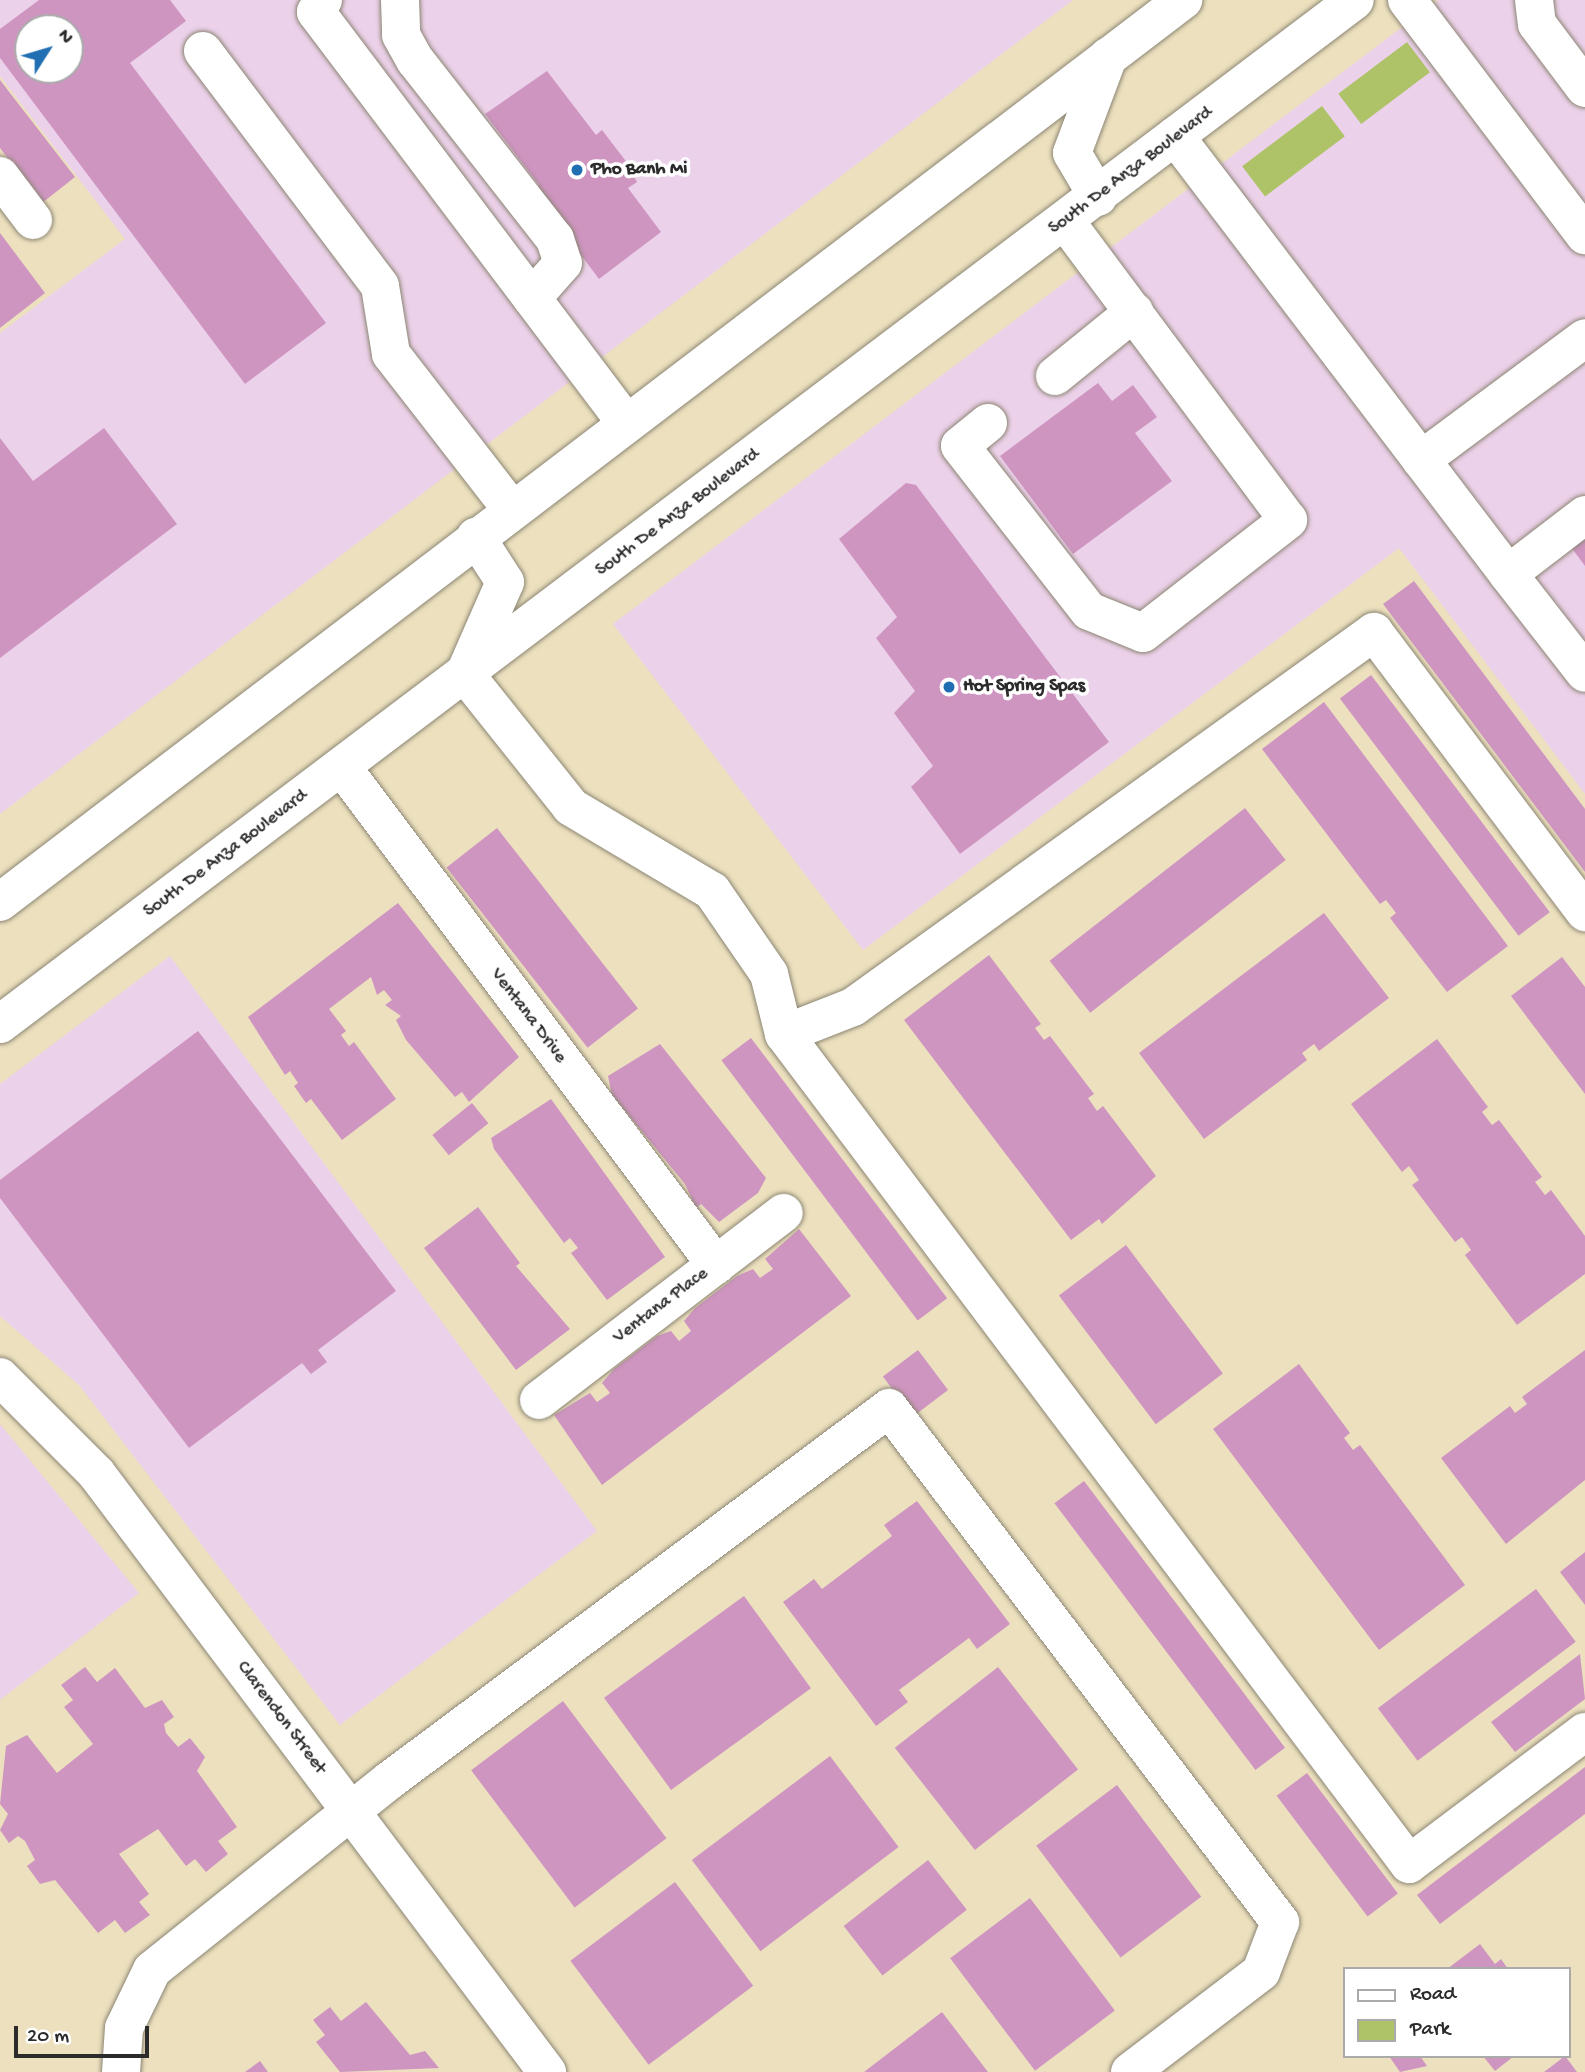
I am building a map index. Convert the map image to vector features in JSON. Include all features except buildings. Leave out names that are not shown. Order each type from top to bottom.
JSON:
[{"type":"main road","points":[[400,0],[401,35],[415,60],[555,239],[563,263],[532,298]]},
{"type":"main road","points":[[0,902],[1183,0]]},
{"type":"main road","name":"South De Anza Boulevard","points":[[0,1024],[1098,197],[1355,0]]},
{"type":"main road","points":[[1407,0],[1585,234]]},
{"type":"main road","points":[[1534,0],[1537,24],[1585,88]]},
{"type":"main road","points":[[315,4],[626,423]]},
{"type":"main road","points":[[203,51],[380,286],[391,354],[512,510]]},
{"type":"main road","points":[[1098,197],[1072,153],[1108,57]]},
{"type":"main road","points":[[1175,136],[1585,673]]},
{"type":"main road","points":[[0,176],[33,220]]},
{"type":"main road","points":[[988,424],[960,446],[1089,611],[1143,633],[1288,520],[1065,221]]},
{"type":"main road","points":[[1055,376],[1134,312]]},
{"type":"main road","points":[[1421,460],[1585,338]]},
{"type":"main road","points":[[1508,574],[1585,515]]},
{"type":"main road","points":[[476,537],[505,582],[465,674],[571,807],[712,891],[769,974],[784,1034],[1409,1864],[1585,1731]]},
{"type":"main road","points":[[784,1034],[853,1007],[1374,632],[1585,912]]},
{"type":"main road","name":"Ventana Drive","points":[[342,767],[716,1265]]},
{"type":"main road","name":"Ventana Place","points":[[538,1400],[784,1213]]},
{"type":"main road","name":"Clarendon Street","points":[[7,1396],[96,1473],[547,2072]]},
{"type":"main road","points":[[121,2072],[124,2028],[152,1970],[353,1814],[889,1408],[1280,1922],[1261,1972],[1130,2072]]},
{"type":"shaded area","points":[[0,0],[1073,0],[0,814],[0,333],[125,239],[0,76]]},
{"type":"shaded area","points":[[1438,0],[1585,0],[1585,794],[1399,548],[863,950],[613,624]]},
{"type":"shaded area","points":[[170,956],[597,1531],[340,1725],[79,1385],[0,1316],[0,1084]]},
{"type":"shaded area","points":[[0,1424],[139,1593],[0,1700]]},
{"type":"green space","points":[[1407,42],[1430,72],[1361,124],[1338,94]]},
{"type":"green space","points":[[1322,106],[1345,136],[1265,197],[1242,166]]},
{"type":"place","name":"Pho Banh Mi","points":[[577,170]]},
{"type":"place","name":"Hot Spring Spas","points":[[949,687]]}]
